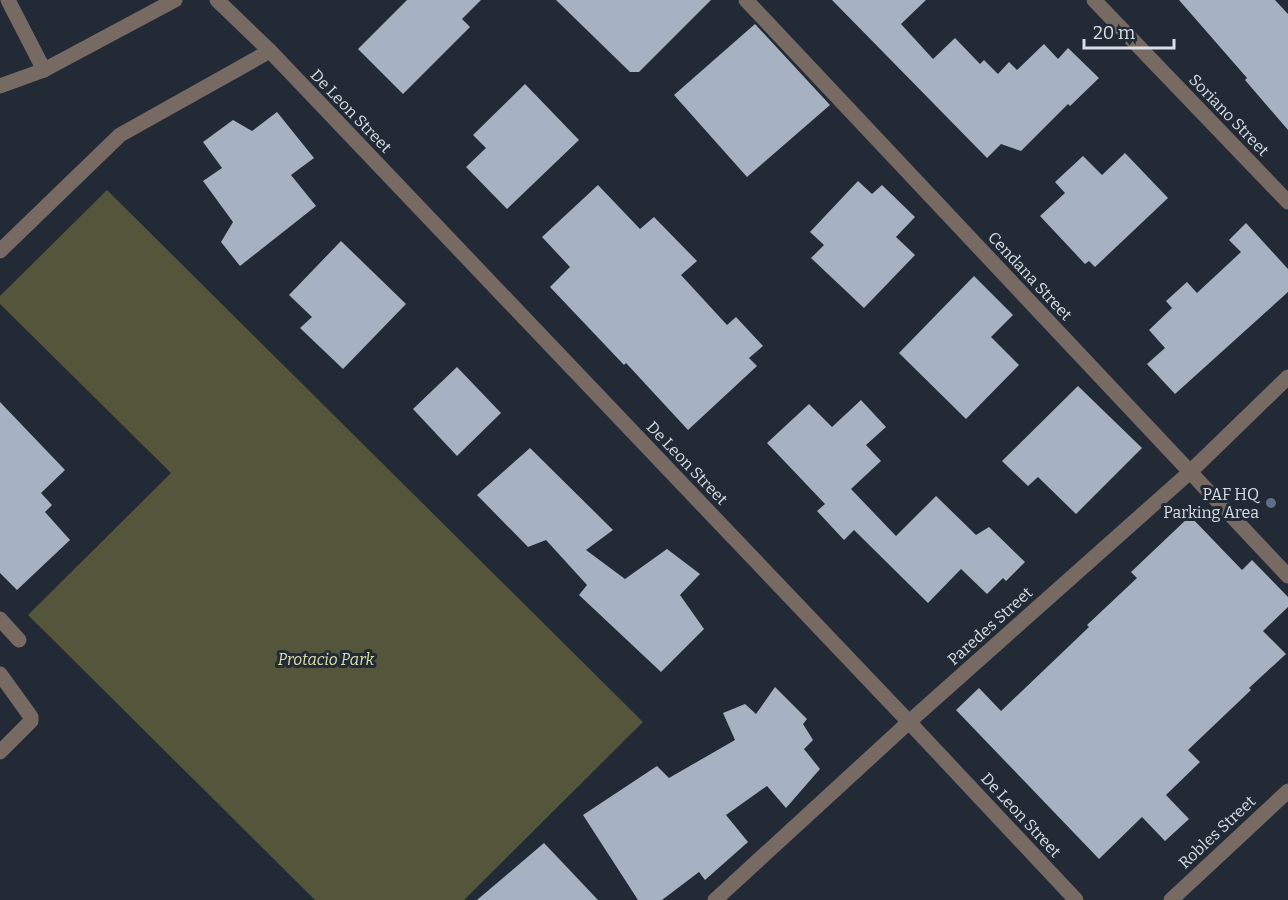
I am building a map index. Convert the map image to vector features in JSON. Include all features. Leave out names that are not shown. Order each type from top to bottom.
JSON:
[{"type":"lane","points":[[8,0],[44,70]]},
{"type":"lane","points":[[0,86],[44,70],[175,0]]},
{"type":"lane","name":"De Leon Street","points":[[218,0],[270,51],[1076,900]]},
{"type":"lane","name":"Cendana Street","points":[[746,0],[1288,576]]},
{"type":"lane","name":"Soriano Street","points":[[1094,0],[1288,202]]},
{"type":"lane","points":[[0,251],[120,135],[270,51]]},
{"type":"lane","name":"Paredes Street","points":[[715,900],[909,722],[1190,472],[1288,378]]},
{"type":"lane","points":[[0,619],[19,640]]},
{"type":"lane","points":[[0,674],[31,717],[31,721],[0,752]]},
{"type":"lane","name":"Robles Street","points":[[1171,900],[1288,790]]},
{"type":"green space","name":"Protacio Park","points":[[107,190],[643,722],[464,900],[315,900],[28,615],[171,473],[0,304],[0,296]]},
{"type":"building","points":[[407,0],[481,0],[462,19],[470,27],[403,94],[358,49]]},
{"type":"building","points":[[556,0],[711,0],[639,72],[630,72]]},
{"type":"building","points":[[832,0],[926,0],[901,24],[933,59],[955,38],[980,64],[984,60],[998,74],[1009,62],[1017,70],[1044,44],[1058,59],[1068,48],[1099,78],[1070,106],[1068,104],[1021,151],[1001,144],[987,158]]},
{"type":"building","points":[[1179,0],[1275,0],[1288,14],[1288,130],[1245,80],[1247,78]]},
{"type":"building","points":[[755,24],[830,105],[747,177],[674,95]]},
{"type":"building","points":[[525,84],[579,140],[507,209],[466,167],[486,148],[473,135]]},
{"type":"building","points":[[277,112],[314,158],[291,175],[316,206],[240,266],[221,242],[233,222],[203,181],[222,168],[203,142],[233,120],[252,131]]},
{"type":"building","points":[[1125,153],[1168,198],[1095,267],[1089,261],[1085,264],[1040,216],[1065,193],[1055,182],[1083,156],[1102,175]]},
{"type":"building","points":[[858,181],[872,194],[882,185],[915,217],[896,237],[915,255],[864,308],[811,258],[824,245],[810,232]]},
{"type":"building","points":[[598,185],[640,229],[654,217],[697,261],[681,275],[727,325],[736,317],[763,346],[749,358],[757,366],[688,430],[626,363],[624,365],[550,287],[570,267],[542,237]]},
{"type":"building","points":[[1246,223],[1288,269],[1288,292],[1175,394],[1147,364],[1165,348],[1149,330],[1172,308],[1166,301],[1187,282],[1197,293],[1241,252],[1229,240]]},
{"type":"building","points":[[341,241],[406,304],[343,369],[300,328],[312,317],[289,295]]},
{"type":"building","points":[[974,276],[1013,315],[991,337],[1019,365],[966,419],[899,353]]},
{"type":"building","points":[[457,367],[501,413],[457,456],[413,409]]},
{"type":"building","points":[[1078,386],[1142,448],[1076,514],[1038,477],[1028,486],[1002,461]]},
{"type":"building","points":[[861,400],[886,427],[866,445],[881,461],[851,489],[896,536],[936,496],[976,535],[989,527],[1025,562],[1006,581],[1003,578],[987,594],[961,569],[928,603],[854,530],[844,540],[817,511],[825,504],[767,443],[809,404],[832,427]]},
{"type":"building","points":[[0,402],[65,470],[41,493],[52,505],[45,512],[70,540],[17,590],[0,573]]},
{"type":"building","points":[[530,448],[613,530],[586,550],[625,579],[667,549],[700,574],[680,595],[704,629],[661,672],[579,595],[587,585],[546,540],[528,547],[477,495]]},
{"type":"building","points":[[1190,516],[1242,570],[1252,560],[1288,597],[1288,607],[1263,631],[1286,654],[1188,750],[1200,762],[1166,795],[1189,819],[1165,841],[1142,817],[1099,859],[956,710],[979,688],[1001,711],[1137,578],[1131,572]]},
{"type":"building","points":[[775,687],[807,719],[803,724],[813,740],[804,749],[820,769],[786,808],[767,786],[726,815],[748,842],[705,880],[699,872],[662,900],[638,900],[583,815],[657,766],[669,778],[735,740],[723,713],[745,704],[756,714]]},
{"type":"building","points":[[544,843],[598,900],[477,900]]},
{"type":"place","name":"PAF HQ Parking Area","points":[[1271,503]]}]
